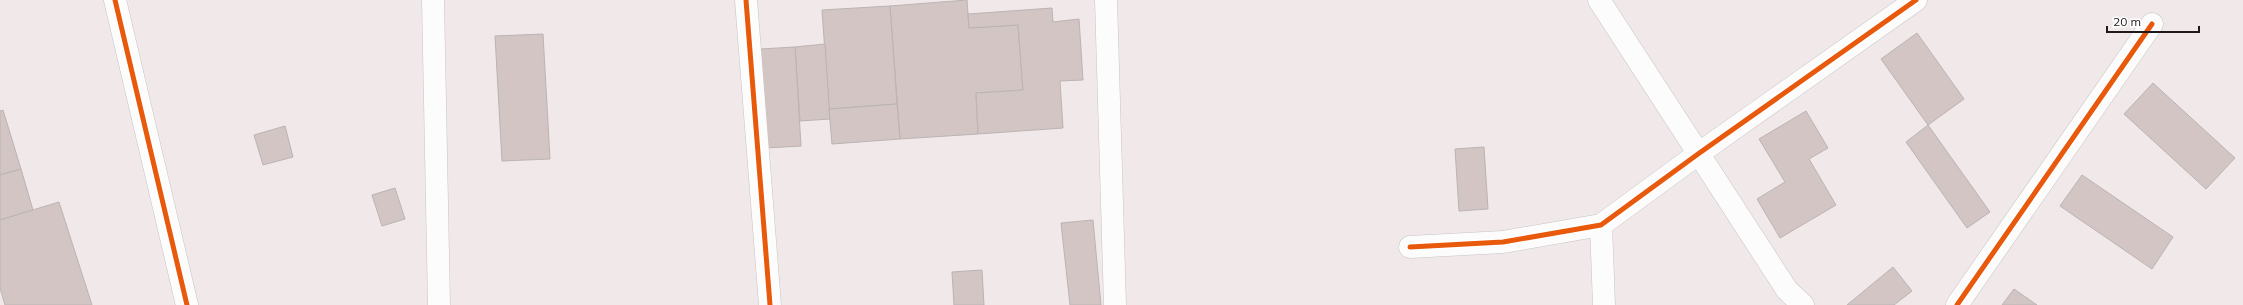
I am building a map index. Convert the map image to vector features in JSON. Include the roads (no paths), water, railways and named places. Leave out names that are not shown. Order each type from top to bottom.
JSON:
[{"type":"street","points":[[115,0],[187,305]]},
{"type":"street","points":[[433,0],[439,305]]},
{"type":"street","points":[[746,0],[770,305]]},
{"type":"street","points":[[1106,0],[1115,305]]},
{"type":"street","points":[[1599,0],[1787,290],[1804,305]]},
{"type":"street","points":[[1410,247],[1502,242],[1601,225],[1698,154],[1916,0]]},
{"type":"street","points":[[1957,305],[2152,24]]},
{"type":"street","points":[[1601,225],[1604,305]]}]
